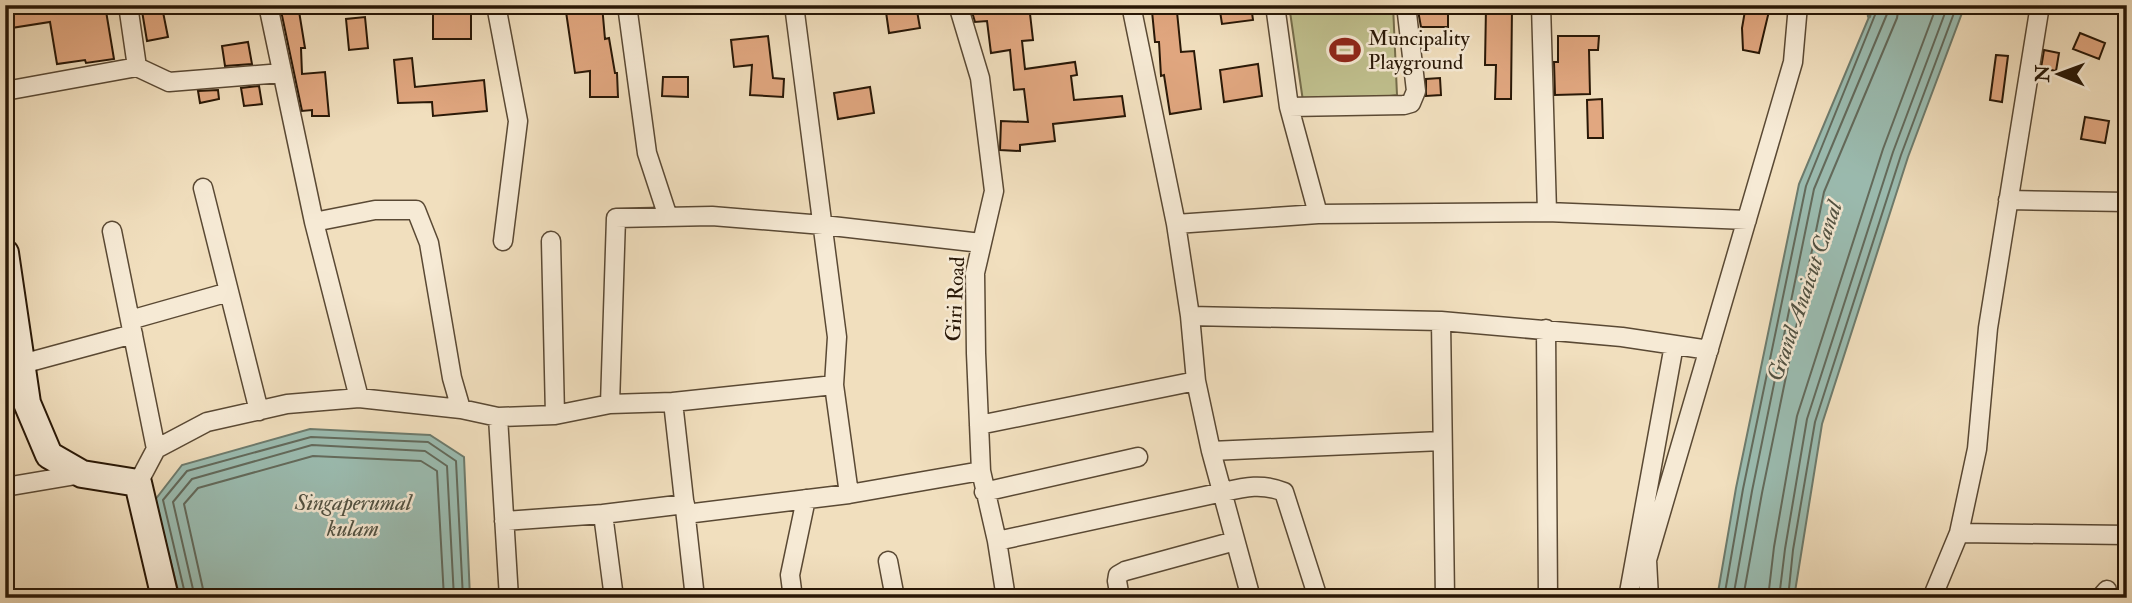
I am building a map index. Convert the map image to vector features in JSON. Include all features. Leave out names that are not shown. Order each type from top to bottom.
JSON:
[{"type":"main road","points":[[5,253],[27,403],[49,454],[82,474],[138,483],[165,598]]},
{"type":"street","points":[[128,5],[137,67]]},
{"type":"street","points":[[268,5],[314,222],[359,398]]},
{"type":"street","points":[[496,5],[518,121],[503,241]]},
{"type":"street","points":[[627,5],[647,153],[668,217]]},
{"type":"street","points":[[794,5],[837,337],[834,385],[849,494]]},
{"type":"street","name":"Giri Road","points":[[958,5],[981,78],[994,191],[975,273],[979,425],[984,492],[998,541],[1006,598]]},
{"type":"street","points":[[1131,5],[1176,224],[1190,316],[1196,381],[1211,451],[1251,598]]},
{"type":"street","points":[[1275,5],[1289,107],[1318,214]]},
{"type":"street","points":[[1289,107],[1410,103],[1416,91],[1406,5]]},
{"type":"street","points":[[1541,5],[1546,212]]},
{"type":"street","points":[[1649,598],[1647,560],[1793,62],[1798,5]]},
{"type":"street","points":[[1932,598],[1959,533],[1977,449],[1988,328],[2040,5]]},
{"type":"street","points":[[5,92],[137,67],[169,82],[282,73]]},
{"type":"street","points":[[203,188],[259,411]]},
{"type":"street","points":[[2008,200],[2127,202]]},
{"type":"street","points":[[314,222],[375,210],[416,210],[429,243],[452,378],[461,409]]},
{"type":"street","points":[[1176,224],[1318,214],[1546,212],[1746,220]]},
{"type":"street","points":[[610,404],[616,218],[712,216],[823,225],[981,243]]},
{"type":"street","points":[[112,231],[156,449]]},
{"type":"street","points":[[551,241],[555,415]]},
{"type":"street","points":[[22,364],[229,292]]},
{"type":"street","points":[[1190,316],[1441,321],[1546,329],[1709,350]]},
{"type":"street","points":[[1441,321],[1445,598]]},
{"type":"street","points":[[1546,329],[1548,598]]},
{"type":"street","points":[[1628,598],[1674,345]]},
{"type":"street","points":[[979,425],[1196,381]]},
{"type":"street","points":[[138,483],[156,449],[207,422],[287,404],[359,398],[461,409],[498,417],[555,415],[610,404],[673,402],[834,385]]},
{"type":"street","points":[[673,402],[695,598]]},
{"type":"street","points":[[498,417],[509,598]]},
{"type":"street","points":[[1211,451],[1442,441]]},
{"type":"street","points":[[984,492],[1138,457]]},
{"type":"street","points":[[504,521],[806,499],[981,471]]},
{"type":"street","points":[[5,488],[82,474]]},
{"type":"street","points":[[998,541],[1257,485],[1284,492],[1318,598]]},
{"type":"street","points":[[793,598],[790,575],[806,499]]},
{"type":"street","points":[[603,514],[614,598]]},
{"type":"street","points":[[1959,533],[2127,535]]},
{"type":"street","points":[[1119,598],[1116,581],[1118,575],[1125,571],[1235,541]]},
{"type":"street","points":[[888,561],[895,598]]},
{"type":"green space","name":"Muncipality Playground","points":[[1289,5],[1393,5],[1397,95],[1304,108]]},
{"type":"water","name":"Grand Anaicut Canal","points":[[1874,5],[1965,5],[1908,157],[1822,424],[1794,598],[1717,598],[1736,488],[1799,184]]},
{"type":"water","name":"Singaperumal kulam","points":[[310,429],[430,435],[464,457],[470,598],[180,598],[155,500],[182,465]]},
{"type":"building","points":[[5,5],[105,5],[114,59],[57,64],[50,22],[5,29]]},
{"type":"building","points":[[298,5],[305,48],[301,48],[302,74],[325,72],[329,116],[312,116],[312,110],[302,111],[280,6]]},
{"type":"building","points":[[565,5],[602,5],[605,39],[609,38],[617,73],[618,97],[590,97],[590,71],[575,73]]},
{"type":"building","points":[[885,5],[916,5],[920,28],[889,33]]},
{"type":"building","points":[[970,5],[1029,5],[1033,40],[1022,41],[1025,69],[1075,62],[1077,75],[1071,76],[1074,100],[1122,96],[1125,116],[1053,124],[1055,141],[1020,145],[1020,151],[1000,150],[1001,121],[1028,122],[1024,89],[1014,90],[1010,50],[991,53],[987,21],[975,22]]},
{"type":"building","points":[[1219,5],[1251,5],[1253,20],[1222,24]]},
{"type":"building","points":[[1417,5],[1448,5],[1448,27],[1421,27]]},
{"type":"building","points":[[1746,5],[1770,7],[1759,53],[1743,50],[1742,28]]},
{"type":"building","points":[[162,7],[168,37],[147,41],[142,11]]},
{"type":"building","points":[[1486,7],[1512,7],[1511,99],[1495,99],[1496,65],[1485,65]]},
{"type":"building","points":[[1172,8],[1172,12],[1177,12],[1181,52],[1194,51],[1201,109],[1170,114],[1164,75],[1161,76],[1159,42],[1155,42],[1152,11]]},
{"type":"building","points":[[471,13],[471,39],[433,39],[433,14]]},
{"type":"building","points":[[365,17],[368,48],[349,50],[346,19]]},
{"type":"building","points":[[2080,33],[2105,43],[2099,59],[2073,49]]},
{"type":"building","points":[[768,36],[773,78],[784,79],[783,97],[750,95],[752,65],[734,67],[731,40]]},
{"type":"building","points":[[1558,36],[1599,36],[1598,50],[1589,50],[1590,94],[1555,95],[1554,62],[1558,62]]},
{"type":"building","points":[[248,42],[252,64],[225,66],[222,46]]},
{"type":"building","points":[[2044,50],[2059,53],[2056,71],[2041,68]]},
{"type":"building","points":[[1996,55],[2008,56],[2002,102],[1990,100]]},
{"type":"building","points":[[412,58],[415,87],[484,80],[487,111],[433,116],[432,102],[398,103],[394,60]]},
{"type":"building","points":[[1258,64],[1262,96],[1224,102],[1220,70]]},
{"type":"building","points":[[663,77],[688,77],[688,97],[662,96]]},
{"type":"building","points":[[1440,78],[1441,95],[1426,96],[1426,79]]},
{"type":"building","points":[[259,86],[262,104],[244,106],[241,88]]},
{"type":"building","points":[[870,87],[874,113],[838,119],[834,93]]},
{"type":"building","points":[[218,90],[219,99],[200,103],[198,91]]},
{"type":"building","points":[[1602,99],[1603,138],[1588,138],[1587,100]]},
{"type":"building","points":[[2085,117],[2109,121],[2105,143],[2081,139]]},
{"type":"waterway","points":[[1869,16],[1871,5]]},
{"type":"place","name":"Muncipality Playground","points":[[1345,50]]}]
